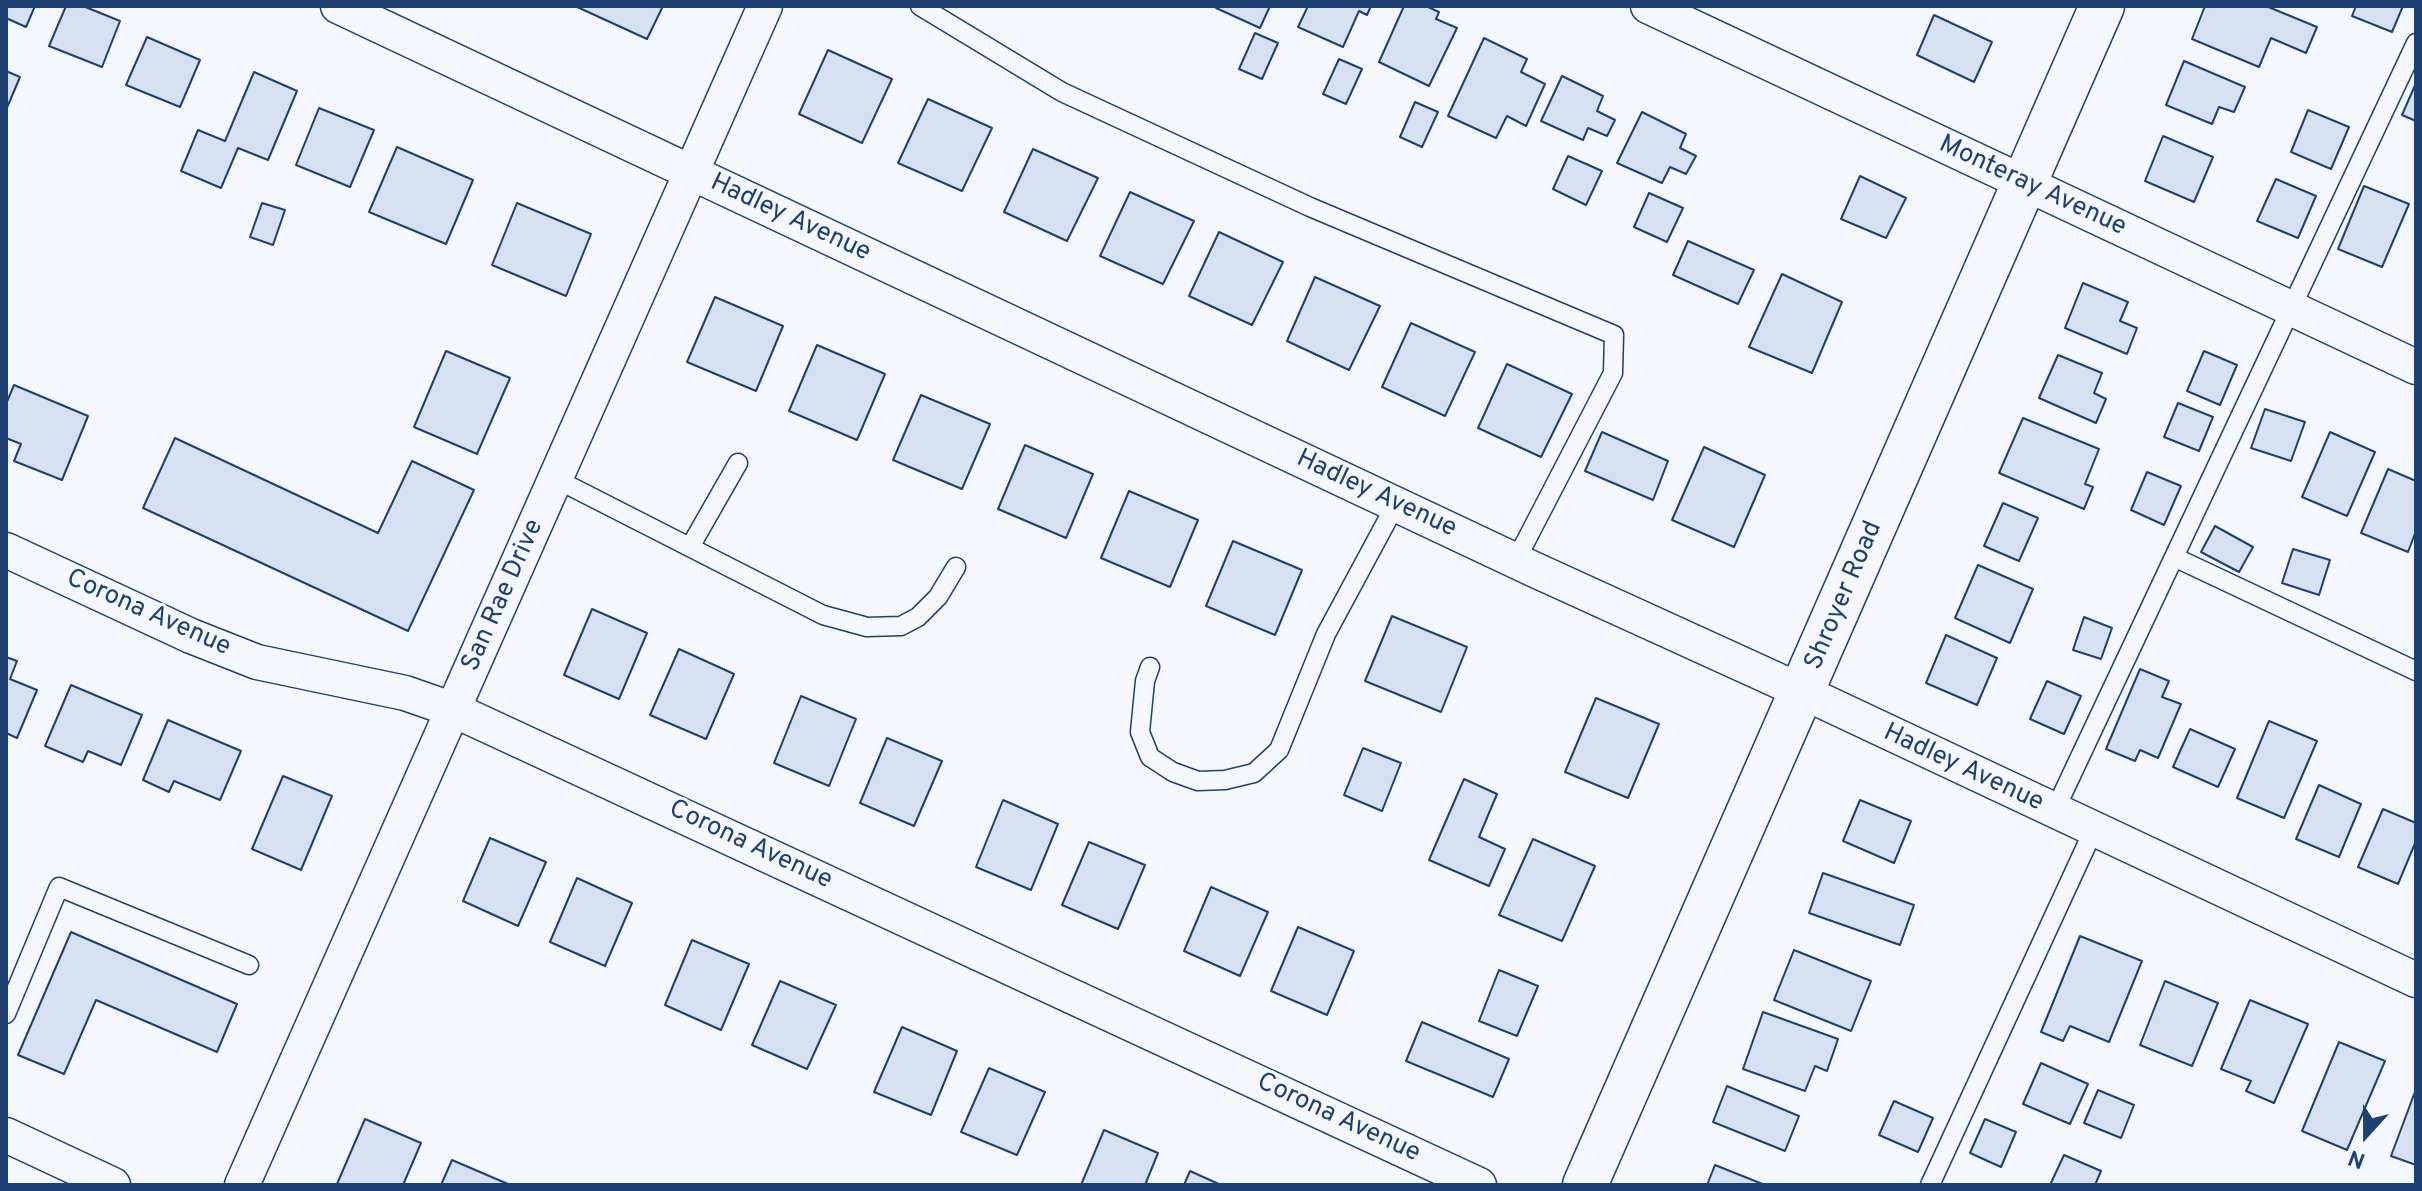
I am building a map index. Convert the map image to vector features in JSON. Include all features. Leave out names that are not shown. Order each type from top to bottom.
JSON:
[{"type":"main road","name":"Shroyer Road","points":[[1585,1185],[2102,6]]},
{"type":"street","name":"Hadley Avenue","points":[[338,6],[2416,980]]},
{"type":"street","name":"San Rae Drive","points":[[242,1185],[765,6]]},
{"type":"street","name":"Monteray Avenue","points":[[1648,6],[2416,367]]},
{"type":"street","name":"Corona Avenue","points":[[6,550],[191,636],[257,662],[405,693],[454,710],[1479,1185]]},
{"type":"street","points":[[6,1135],[113,1185]]},
{"type":"lane","points":[[920,6],[1062,92],[1310,207],[1614,335],[1613,373],[1516,560]]},
{"type":"lane","points":[[2054,812],[2290,308],[2411,67],[2416,43]]},
{"type":"lane","points":[[690,547],[738,463]]},
{"type":"lane","points":[[556,479],[823,615],[867,627],[901,626],[918,617],[938,597],[956,567]]},
{"type":"lane","points":[[1150,667],[1145,681],[1140,732],[1150,757],[1173,772],[1198,781],[1225,780],[1254,773],[1279,750],[1326,634],[1396,504]]},
{"type":"lane","points":[[2174,557],[2416,671]]},
{"type":"lane","points":[[1930,1185],[2094,829]]},
{"type":"lane","points":[[6,1014],[59,887],[249,965]]},
{"type":"building","points":[[6,6],[35,6],[26,27],[6,18]]},
{"type":"building","points":[[66,6],[83,6],[120,21],[102,67],[49,46]]},
{"type":"building","points":[[575,6],[663,6],[647,39]]},
{"type":"building","points":[[1217,6],[1270,6],[1260,28]]},
{"type":"building","points":[[1308,6],[1371,6],[1367,15],[1359,11],[1343,47],[1298,27]]},
{"type":"building","points":[[1404,6],[1426,6],[1439,12],[1436,19],[1457,28],[1429,86],[1379,62]]},
{"type":"building","points":[[2205,6],[2266,6],[2317,27],[2306,53],[2271,38],[2259,67],[2192,39]]},
{"type":"building","points":[[2356,6],[2403,6],[2392,32],[2352,16]]},
{"type":"building","points":[[1934,15],[1992,42],[1974,82],[1917,55]]},
{"type":"building","points":[[1255,33],[1278,43],[1262,79],[1239,69]]},
{"type":"building","points":[[147,37],[200,60],[180,107],[126,85]]},
{"type":"building","points":[[1484,38],[1527,59],[1521,72],[1545,84],[1526,126],[1507,116],[1496,138],[1448,116]]},
{"type":"building","points":[[828,50],[892,79],[862,143],[799,114]]},
{"type":"building","points":[[1339,59],[1362,69],[1346,104],[1323,94]]},
{"type":"building","points":[[2184,61],[2245,87],[2234,112],[2219,107],[2212,124],[2166,105]]},
{"type":"building","points":[[6,71],[20,77],[6,110]]},
{"type":"building","points":[[254,72],[297,91],[268,160],[238,148],[221,188],[181,171],[198,130],[225,141]]},
{"type":"building","points":[[1562,76],[1603,96],[1597,111],[1615,120],[1607,136],[1588,128],[1583,140],[1541,121]]},
{"type":"building","points":[[2416,83],[2416,121],[2402,115]]},
{"type":"building","points":[[928,99],[992,128],[962,191],[898,163]]},
{"type":"building","points":[[1415,102],[1438,112],[1422,147],[1400,137]]},
{"type":"building","points":[[319,108],[374,130],[350,187],[296,165]]},
{"type":"building","points":[[2308,110],[2349,127],[2331,169],[2291,152]]},
{"type":"building","points":[[1642,112],[1686,134],[1680,148],[1696,156],[1686,174],[1670,167],[1662,183],[1617,163]]},
{"type":"building","points":[[2163,136],[2213,157],[2194,202],[2145,181]]},
{"type":"building","points":[[397,147],[473,180],[446,244],[369,212]]},
{"type":"building","points":[[1033,149],[1098,178],[1067,241],[1004,212]]},
{"type":"building","points":[[1568,156],[1602,171],[1586,205],[1553,189]]},
{"type":"building","points":[[1860,176],[1906,198],[1886,238],[1841,219]]},
{"type":"building","points":[[2276,179],[2316,196],[2298,238],[2257,221]]},
{"type":"building","points":[[2364,186],[2409,204],[2382,267],[2338,249]]},
{"type":"building","points":[[1130,192],[1194,221],[1163,284],[1100,256]]},
{"type":"building","points":[[1649,193],[1683,208],[1667,242],[1634,227]]},
{"type":"building","points":[[262,203],[285,210],[273,245],[250,237]]},
{"type":"building","points":[[517,203],[591,234],[566,296],[492,265]]},
{"type":"building","points":[[1219,232],[1283,262],[1252,325],[1189,296]]},
{"type":"building","points":[[1688,241],[1754,270],[1738,304],[1673,275]]},
{"type":"building","points":[[1782,274],[1842,302],[1812,373],[1749,347]]},
{"type":"building","points":[[1315,277],[1380,306],[1349,370],[1287,341]]},
{"type":"building","points":[[2083,283],[2128,302],[2120,321],[2137,328],[2127,354],[2065,328]]},
{"type":"building","points":[[715,297],[783,326],[756,391],[687,362]]},
{"type":"building","points":[[1411,323],[1475,352],[1445,416],[1382,387]]},
{"type":"building","points":[[817,345],[885,374],[857,440],[789,411]]},
{"type":"building","points":[[446,351],[510,378],[477,454],[414,427]]},
{"type":"building","points":[[2204,351],[2237,365],[2220,405],[2187,391]]},
{"type":"building","points":[[2058,355],[2102,373],[2094,393],[2106,399],[2096,423],[2039,398]]},
{"type":"building","points":[[1507,364],[1572,394],[1541,457],[1478,428]]},
{"type":"building","points":[[14,385],[88,416],[62,480],[14,461],[21,444],[6,438],[6,404]]},
{"type":"building","points":[[921,395],[990,424],[962,489],[893,460]]},
{"type":"building","points":[[2178,403],[2213,417],[2199,451],[2164,437]]},
{"type":"building","points":[[2265,409],[2305,422],[2291,461],[2251,448]]},
{"type":"building","points":[[2023,418],[2099,449],[2085,484],[2093,487],[2084,509],[1999,473]]},
{"type":"building","points":[[1602,432],[1668,461],[1653,500],[1585,471]]},
{"type":"building","points":[[2330,432],[2375,452],[2347,516],[2302,497]]},
{"type":"building","points":[[175,438],[378,533],[412,461],[474,490],[408,631],[143,508]]},
{"type":"building","points":[[1025,445],[1093,474],[1066,538],[998,509]]},
{"type":"building","points":[[1704,447],[1765,475],[1734,547],[1672,520]]},
{"type":"building","points":[[2388,469],[2416,481],[2416,531],[2408,552],[2361,533]]},
{"type":"building","points":[[2147,472],[2181,486],[2164,525],[2131,510]]},
{"type":"building","points":[[1129,491],[1198,520],[1170,587],[1101,558]]},
{"type":"building","points":[[2003,503],[2038,518],[2019,561],[1984,546]]},
{"type":"building","points":[[2215,526],[2253,547],[2239,572],[2201,552]]},
{"type":"building","points":[[1233,541],[1302,570],[1275,635],[1206,606]]},
{"type":"building","points":[[2293,549],[2330,560],[2319,595],[2282,583]]},
{"type":"building","points":[[1978,565],[2033,589],[2010,643],[1955,618]]},
{"type":"building","points":[[592,609],[647,633],[619,699],[564,675]]},
{"type":"building","points":[[1392,616],[1467,647],[1441,712],[1365,681]]},
{"type":"building","points":[[2084,617],[2112,628],[2101,659],[2073,650]]},
{"type":"building","points":[[1946,635],[1997,658],[1977,705],[1926,683]]},
{"type":"building","points":[[679,649],[734,674],[706,739],[650,715]]},
{"type":"building","points":[[6,657],[17,661],[10,679],[37,690],[17,738],[6,733]]},
{"type":"building","points":[[2140,669],[2169,681],[2162,697],[2181,704],[2158,758],[2140,750],[2135,761],[2106,749]]},
{"type":"building","points":[[2047,681],[2081,696],[2064,734],[2030,719]]},
{"type":"building","points":[[71,685],[142,715],[121,765],[88,751],[83,762],[45,746]]},
{"type":"building","points":[[801,696],[856,719],[829,786],[774,763]]},
{"type":"building","points":[[1596,698],[1659,724],[1628,798],[1565,772]]},
{"type":"building","points":[[168,720],[241,751],[220,800],[174,781],[169,792],[143,780]]},
{"type":"building","points":[[2269,721],[2317,741],[2284,818],[2237,798]]},
{"type":"building","points":[[2190,729],[2235,749],[2218,787],[2173,767]]},
{"type":"building","points":[[887,738],[942,761],[914,826],[860,803]]},
{"type":"building","points":[[1363,748],[1401,763],[1382,811],[1344,795]]},
{"type":"building","points":[[283,776],[332,796],[301,870],[252,849]]},
{"type":"building","points":[[1464,779],[1497,794],[1479,837],[1505,849],[1489,886],[1429,860]]},
{"type":"building","points":[[2319,785],[2361,804],[2339,857],[2296,839]]},
{"type":"building","points":[[1003,800],[1058,824],[1031,890],[976,867]]},
{"type":"building","points":[[1860,800],[1911,821],[1894,863],[1843,841]]},
{"type":"building","points":[[2383,809],[2416,823],[2416,841],[2398,884],[2358,867]]},
{"type":"building","points":[[490,838],[546,862],[518,926],[463,901]]},
{"type":"building","points":[[1533,839],[1595,866],[1562,941],[1499,915]]},
{"type":"building","points":[[1089,842],[1145,865],[1118,929],[1062,905]]},
{"type":"building","points":[[1823,873],[1914,905],[1900,945],[1809,913]]},
{"type":"building","points":[[577,878],[632,903],[605,966],[550,942]]},
{"type":"building","points":[[1211,887],[1268,912],[1240,976],[1184,951]]},
{"type":"building","points":[[1298,927],[1354,951],[1327,1015],[1271,991]]},
{"type":"building","points":[[71,932],[237,1004],[217,1052],[96,1000],[64,1074],[18,1055]]},
{"type":"building","points":[[2080,936],[2142,961],[2109,1042],[2070,1026],[2063,1041],[2041,1032]]},
{"type":"building","points":[[692,940],[749,964],[721,1030],[665,1005]]},
{"type":"building","points":[[1794,950],[1871,981],[1851,1031],[1774,1000]]},
{"type":"building","points":[[1499,970],[1538,986],[1517,1036],[1479,1021]]},
{"type":"building","points":[[780,981],[836,1005],[807,1069],[752,1045]]},
{"type":"building","points":[[2165,981],[2218,1003],[2192,1066],[2140,1045]]},
{"type":"building","points":[[2250,1000],[2308,1024],[2274,1103],[2246,1091],[2251,1081],[2221,1069]]},
{"type":"building","points":[[1763,1012],[1838,1039],[1827,1071],[1815,1066],[1805,1091],[1743,1069]]},
{"type":"building","points":[[1422,1022],[1509,1059],[1493,1097],[1406,1061]]},
{"type":"building","points":[[902,1027],[957,1051],[931,1115],[874,1092]]},
{"type":"building","points":[[2339,1042],[2385,1061],[2347,1150],[2302,1131]]},
{"type":"building","points":[[2041,1063],[2088,1084],[2070,1124],[2023,1104]]},
{"type":"building","points":[[989,1068],[1045,1092],[1017,1155],[961,1132]]},
{"type":"building","points":[[1727,1086],[1799,1116],[1785,1151],[1713,1122]]},
{"type":"building","points":[[2416,1089],[2416,1165],[2391,1156]]},
{"type":"building","points":[[2098,1090],[2134,1105],[2121,1138],[2084,1123]]},
{"type":"building","points":[[1894,1101],[1933,1118],[1918,1152],[1879,1135]]},
{"type":"building","points":[[365,1119],[421,1143],[403,1185],[337,1184]]},
{"type":"building","points":[[1985,1119],[2016,1132],[2001,1167],[1970,1153]]},
{"type":"building","points":[[1104,1130],[1158,1153],[1145,1185],[1081,1185]]},
{"type":"building","points":[[2064,1155],[2101,1171],[2095,1185],[2050,1185]]},
{"type":"building","points":[[452,1160],[508,1184],[508,1185],[441,1185]]},
{"type":"building","points":[[1715,1165],[1765,1185],[1707,1185]]},
{"type":"building","points":[[1190,1171],[1221,1185],[1184,1185]]}]
